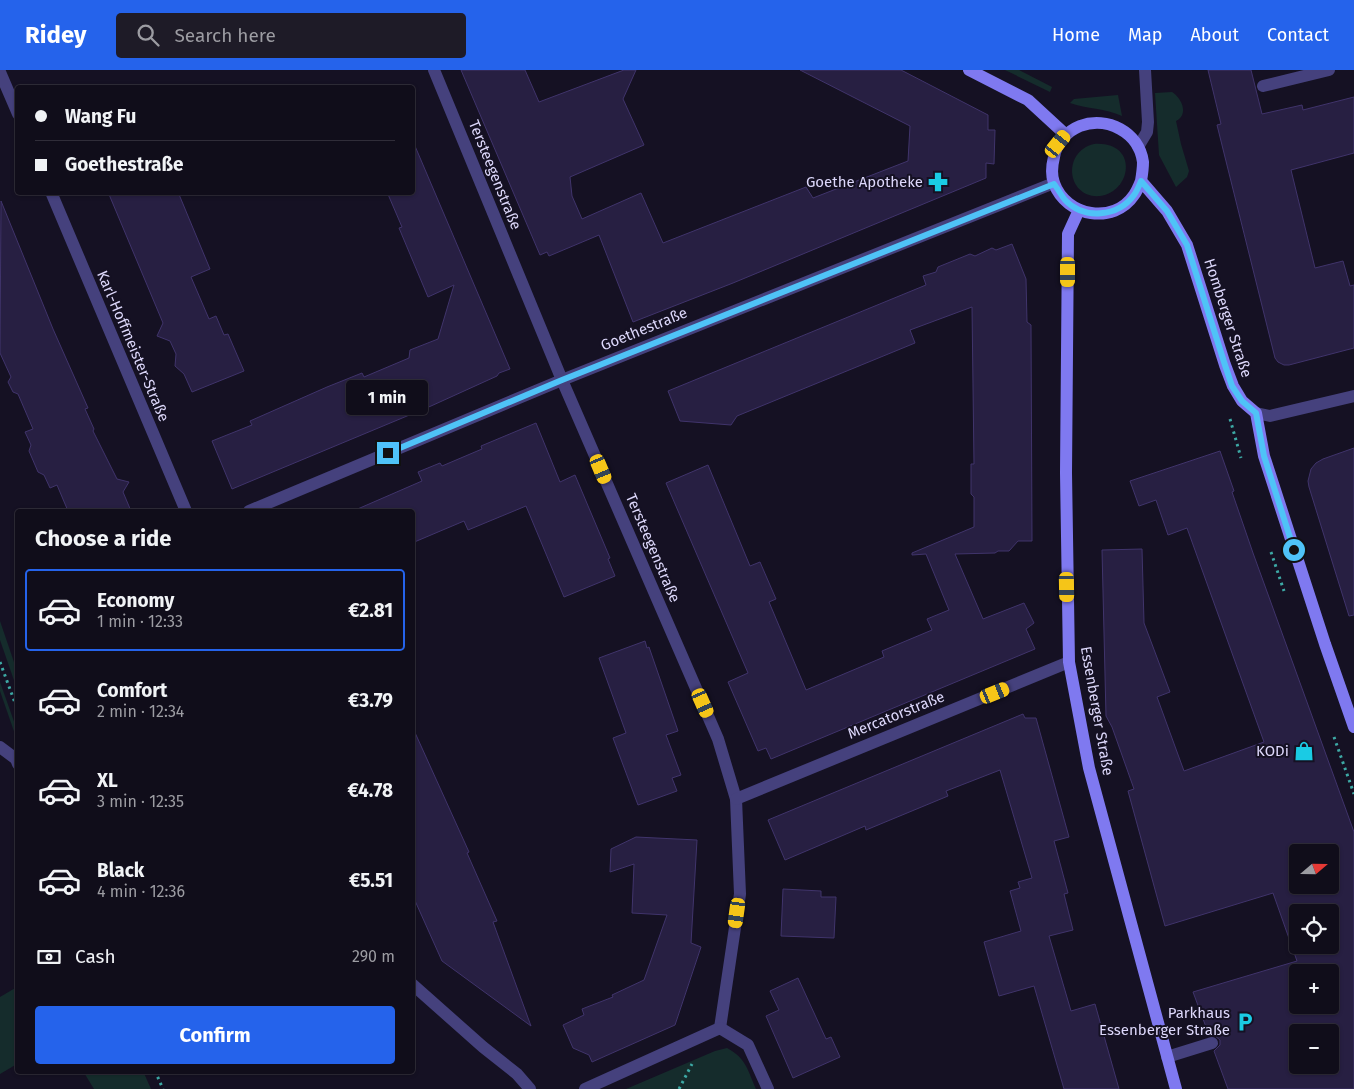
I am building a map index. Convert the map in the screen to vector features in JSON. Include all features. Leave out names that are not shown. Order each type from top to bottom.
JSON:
[{"type":"street","name":"Tersteegenstraße","points":[[434,70],[562,380],[718,739],[736,799],[740,894],[720,1028]]},
{"type":"street","points":[[969,70],[1028,100],[1066,135]]},
{"type":"street","points":[[1138,147],[1147,132],[1148,122],[1145,70]]},
{"type":"street","points":[[1263,86],[1329,70]]},
{"type":"street","points":[[0,72],[15,107]]},
{"type":"street","points":[[1092,123],[1110,124],[1127,134],[1138,147],[1143,162],[1141,181],[1135,195],[1119,208],[1098,214],[1079,210],[1064,199],[1054,184],[1052,168],[1055,152],[1066,135],[1078,127],[1092,123]]},
{"type":"street","name":"Homberger Straße","points":[[1141,181],[1167,211],[1187,245],[1232,386],[1242,401],[1256,413]]},
{"type":"street","name":"Goethestraße","points":[[254,509],[562,380],[1054,184]]},
{"type":"street","name":"Karl-Hoffmeister-Straße","points":[[52,195],[185,509]]},
{"type":"street","name":"Essenberger Straße","points":[[1079,210],[1068,234],[1066,473],[1069,662],[1089,768],[1176,1089]]},
{"type":"street","points":[[1354,396],[1270,416],[1256,413],[1264,456],[1354,728]]},
{"type":"street","name":"Mercatorstraße","points":[[736,799],[1069,662]]},
{"type":"street","points":[[0,747],[15,758]]},
{"type":"street","points":[[415,987],[483,1047],[517,1074],[530,1089]]},
{"type":"street","points":[[585,1089],[720,1028],[748,1045],[768,1089]]},
{"type":"street","points":[[1167,1057],[1212,1043]]},
{"type":"path","points":[[0,662],[15,703]]},
{"type":"path","points":[[156,1074],[163,1089]]},
{"type":"green space","points":[[1005,70],[1019,70],[1052,87],[1050,92]]},
{"type":"green space","points":[[1172,92],[1179,98],[1183,106],[1182,115],[1176,121],[1189,171],[1187,177],[1176,187],[1159,155],[1155,93]]},
{"type":"green space","points":[[1118,95],[1122,116],[1109,111],[1070,103],[1074,99]]},
{"type":"green space","points":[[1094,144],[1108,145],[1118,150],[1124,158],[1126,167],[1124,177],[1119,186],[1111,192],[1100,196],[1089,195],[1080,190],[1072,174],[1076,156],[1083,149]]},
{"type":"green space","points":[[0,621],[15,665],[15,683],[0,640]]},
{"type":"green space","points":[[0,682],[15,724],[15,734],[0,691]]},
{"type":"green space","points":[[15,988],[15,1065],[0,1074],[0,997]]},
{"type":"green space","points":[[727,1048],[742,1061],[756,1089],[626,1089],[715,1051]]},
{"type":"green space","points":[[85,1074],[144,1074],[151,1089],[94,1089]]},
{"type":"building","points":[[461,70],[525,70],[539,102],[624,70],[636,70],[623,99],[644,145],[570,177],[572,196],[582,219],[641,193],[663,243],[806,187],[813,198],[908,161],[910,126],[800,70],[901,70],[988,115],[988,130],[995,130],[994,164],[986,163],[986,178],[733,283],[633,322],[599,235],[549,256],[547,252],[540,255]]},
{"type":"building","points":[[1208,70],[1251,70],[1262,114],[1302,105],[1303,110],[1354,97],[1354,153],[1291,170],[1315,268],[1343,261],[1350,286],[1354,285],[1354,348],[1289,365],[1278,362],[1275,358],[1217,125],[1221,124]]},
{"type":"building","points":[[415,146],[510,369],[431,406],[232,489],[212,441],[252,425],[250,421],[327,387],[362,373],[364,377],[409,358],[410,350],[438,339],[454,285],[428,297],[399,228],[402,227],[388,195],[415,195]]},
{"type":"building","points":[[109,195],[179,195],[210,269],[191,277],[209,319],[216,316],[224,335],[228,334],[244,371],[192,392],[184,374],[175,366],[176,354],[170,341],[157,336],[163,323]]},
{"type":"building","points":[[1,201],[53,329],[88,408],[85,409],[94,429],[93,431],[117,479],[129,482],[123,492],[130,509],[67,509],[57,485],[50,488],[44,475],[38,472],[29,451],[31,445],[25,432],[33,429],[18,394],[13,392],[8,382],[11,377],[0,353]]},
{"type":"building","points":[[1012,244],[1026,279],[1027,322],[1031,325],[1032,541],[1018,541],[1009,551],[955,554],[983,619],[1024,603],[1034,623],[1026,629],[1035,649],[771,759],[766,748],[758,751],[728,682],[748,673],[666,483],[708,465],[750,566],[760,562],[776,599],[769,602],[806,690],[884,657],[882,651],[932,630],[927,619],[949,610],[926,554],[912,555],[912,553],[974,527],[974,497],[971,494],[971,464],[974,464],[972,307],[910,330],[915,343],[737,416],[731,425],[680,421],[668,391],[926,285],[923,276],[936,272],[938,267],[970,254],[975,256],[992,248],[996,250]]},
{"type":"building","points":[[536,423],[560,482],[575,475],[610,558],[608,559],[615,576],[564,597],[526,506],[468,530],[464,521],[415,542],[415,509],[358,509],[422,481],[418,472],[440,463],[442,466],[482,449],[481,446]]},
{"type":"building","points":[[1354,448],[1354,615],[1349,616],[1308,481],[1311,469],[1316,463]]},
{"type":"building","points":[[1220,451],[1253,553],[1354,832],[1354,1089],[1228,1089],[1214,1051],[1220,1045],[1220,1040],[1214,1035],[1209,1035],[1193,992],[1297,961],[1295,954],[1339,954],[1339,904],[1289,904],[1289,938],[1273,893],[1165,926],[1128,791],[1134,789],[1112,727],[1106,716],[1102,550],[1142,549],[1144,623],[1170,692],[1157,697],[1184,771],[1264,742],[1187,528],[1168,535],[1156,500],[1139,506],[1130,481]]},
{"type":"building","points":[[645,641],[647,648],[649,647],[678,731],[666,735],[681,775],[672,778],[677,791],[638,805],[613,738],[626,733],[599,658]]},
{"type":"building","points":[[1023,714],[1025,718],[1036,718],[1069,837],[1054,841],[1068,893],[1064,894],[1073,930],[1049,936],[1071,1011],[1095,1004],[1119,1089],[1064,1089],[1034,986],[999,996],[984,942],[1021,931],[1010,891],[1020,888],[1018,882],[1032,878],[1000,770],[946,791],[948,796],[866,830],[865,826],[785,860],[768,820]]},
{"type":"building","points":[[415,733],[469,852],[467,853],[497,921],[493,922],[531,1026],[442,961],[415,901]]},
{"type":"building","points":[[636,837],[697,840],[691,943],[701,947],[675,1025],[592,1062],[589,1055],[573,1048],[563,1025],[584,1015],[582,1009],[613,997],[612,995],[644,980],[667,915],[632,913],[634,864],[610,872],[611,849]]},
{"type":"building","points":[[783,889],[821,891],[821,897],[836,897],[834,938],[781,936]]},
{"type":"building","points":[[798,978],[826,1039],[831,1037],[840,1057],[793,1078],[766,1016],[779,1010],[770,991]]},
{"type":"place","name":"Goethe Apotheke","points":[[938,182]]},
{"type":"place","name":"KODi","points":[[1304,751]]},
{"type":"place","name":"Parkhaus Essenberger Straße","points":[[1245,1022]]},
{"type":"route","points":[[388,453],[562,380],[1037,190],[1054,184],[1064,199],[1072,206],[1079,210],[1098,214],[1119,208],[1128,202],[1135,195],[1141,181],[1167,211],[1187,245],[1232,386],[1242,401],[1256,413],[1264,456],[1294,550]]}]
